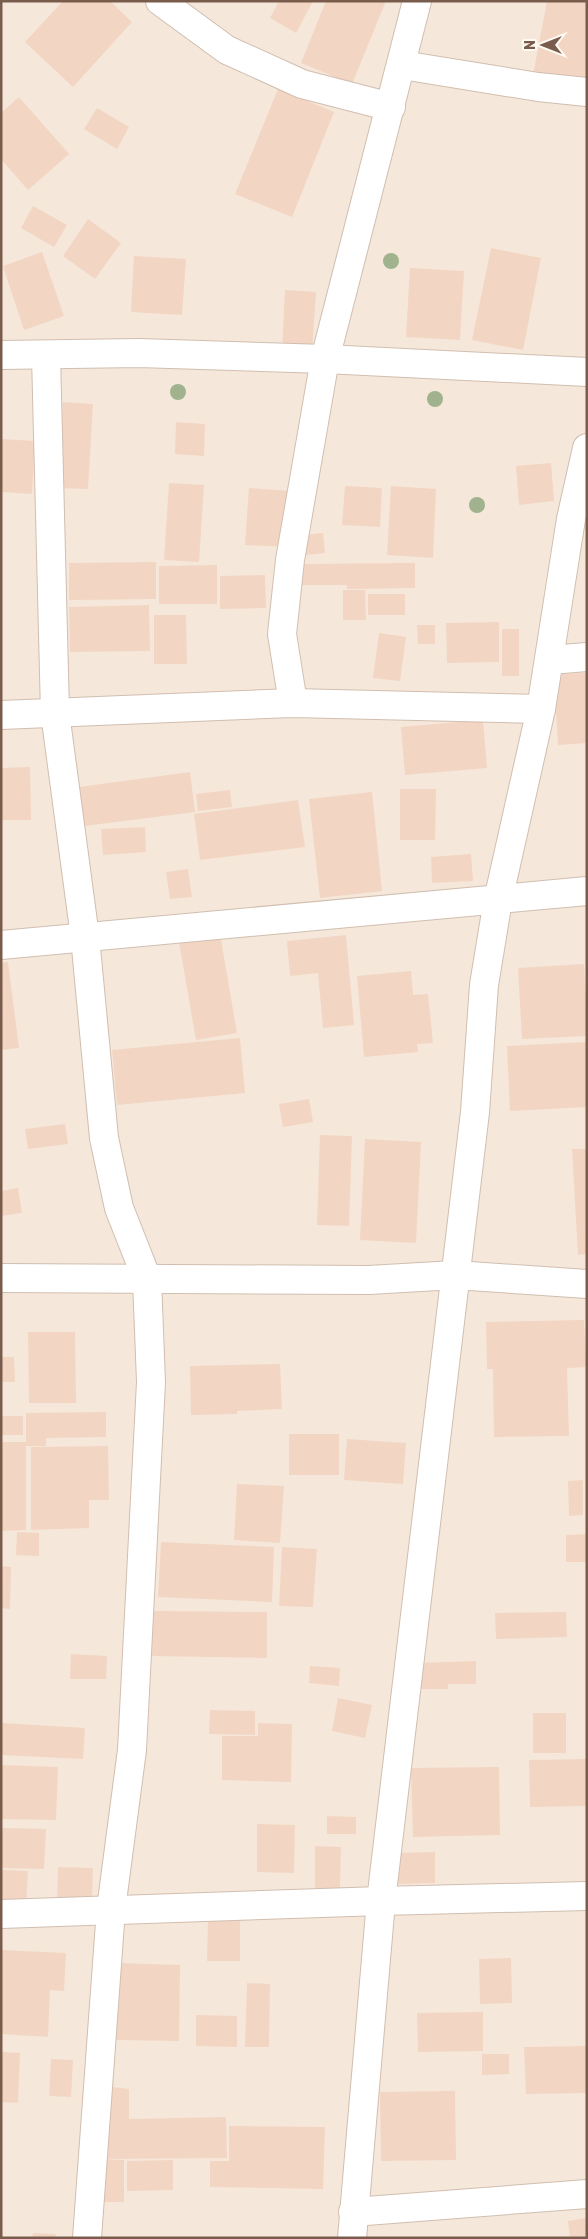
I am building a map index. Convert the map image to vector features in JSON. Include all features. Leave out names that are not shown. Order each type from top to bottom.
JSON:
[{"type":"street","points":[[160,1],[227,50],[302,84],[392,107]]},
{"type":"street","points":[[293,703],[282,634],[290,560],[325,359],[392,107],[417,1]]},
{"type":"street","points":[[402,65],[538,87],[587,92]]},
{"type":"street","points":[[1,356],[139,353],[325,359],[587,372]]},
{"type":"street","points":[[46,356],[55,713],[85,937],[104,1138],[119,1208],[148,1279],[151,1382],[132,1750],[111,1909],[87,2238]]},
{"type":"street","points":[[587,448],[571,519],[541,710],[498,900],[484,984],[475,1112],[381,1901],[353,2225],[587,2194]]},
{"type":"street","points":[[550,660],[587,657]]},
{"type":"street","points":[[1,715],[293,703],[541,710]]},
{"type":"street","points":[[1,945],[587,891]]},
{"type":"street","points":[[1,1278],[369,1280],[455,1275],[587,1284]]},
{"type":"street","points":[[1,1914],[111,1909],[587,1896]]},
{"type":"shaded area","points":[[1,1],[587,1],[587,2238],[1,2238]]},
{"type":"building","points":[[63,1],[110,1],[132,22],[73,87],[25,42]]},
{"type":"building","points":[[279,1],[313,1],[296,33],[270,18]]},
{"type":"building","points":[[326,1],[386,1],[352,84],[301,63]]},
{"type":"building","points":[[547,1],[587,1],[587,86],[533,75]]},
{"type":"building","points":[[278,89],[334,112],[292,217],[235,194]]},
{"type":"building","points":[[19,97],[69,154],[28,190],[1,159],[1,113]]},
{"type":"building","points":[[97,108],[129,127],[117,149],[84,129]]},
{"type":"building","points":[[33,206],[67,225],[54,247],[21,228]]},
{"type":"building","points":[[88,219],[121,243],[95,279],[63,256]]},
{"type":"building","points":[[491,248],[541,258],[523,350],[472,340]]},
{"type":"building","points":[[42,252],[64,316],[24,330],[3,266]]},
{"type":"building","points":[[134,256],[186,259],[182,315],[131,312]]},
{"type":"building","points":[[410,268],[464,271],[460,340],[406,337]]},
{"type":"building","points":[[285,290],[316,292],[312,352],[282,350]]},
{"type":"building","points":[[63,402],[93,404],[88,489],[58,488]]},
{"type":"building","points":[[176,422],[205,424],[204,456],[175,454]]},
{"type":"building","points":[[1,439],[35,441],[32,494],[1,492]]},
{"type":"building","points":[[551,463],[554,501],[519,505],[516,466]]},
{"type":"building","points":[[169,483],[204,485],[199,562],[164,560]]},
{"type":"building","points":[[345,486],[382,488],[380,527],[342,525]]},
{"type":"building","points":[[391,486],[436,489],[433,558],[387,555]]},
{"type":"building","points":[[249,488],[290,491],[287,547],[245,545]]},
{"type":"building","points":[[323,533],[325,553],[306,555],[303,535]]},
{"type":"building","points":[[156,562],[156,599],[69,600],[69,563]]},
{"type":"building","points":[[415,563],[415,588],[347,589],[347,585],[298,585],[298,564]]},
{"type":"building","points":[[217,565],[217,604],[159,604],[159,566]]},
{"type":"building","points":[[265,575],[266,608],[220,609],[220,576]]},
{"type":"building","points":[[343,590],[365,590],[366,620],[343,620]]},
{"type":"building","points":[[368,594],[405,594],[405,615],[368,615]]},
{"type":"building","points":[[149,605],[150,651],[70,652],[69,607]]},
{"type":"building","points":[[154,615],[186,615],[187,664],[154,664]]},
{"type":"building","points":[[499,622],[499,662],[447,663],[446,623]]},
{"type":"building","points":[[417,625],[435,625],[435,644],[418,644]]},
{"type":"building","points":[[502,629],[519,629],[519,676],[502,676]]},
{"type":"building","points":[[379,633],[406,637],[400,681],[373,678]]},
{"type":"building","points":[[587,673],[587,743],[558,745],[554,674]]},
{"type":"building","points":[[483,720],[487,768],[405,775],[401,727]]},
{"type":"building","points":[[30,767],[31,820],[1,820],[1,768]]},
{"type":"building","points":[[190,772],[195,812],[84,826],[79,787]]},
{"type":"building","points":[[400,789],[436,789],[435,840],[400,840]]},
{"type":"building","points":[[230,790],[232,807],[198,811],[196,794]]},
{"type":"building","points":[[372,792],[382,891],[320,898],[309,799]]},
{"type":"building","points":[[298,800],[305,847],[200,860],[194,814]]},
{"type":"building","points":[[145,827],[146,852],[103,855],[101,829]]},
{"type":"building","points":[[471,854],[473,881],[432,883],[431,857]]},
{"type":"building","points":[[188,869],[192,897],[170,899],[166,872]]},
{"type":"building","points":[[220,934],[237,1033],[196,1040],[179,942]]},
{"type":"building","points":[[346,935],[354,1025],[323,1028],[318,973],[290,976],[287,941]]},
{"type":"building","points":[[8,962],[19,1048],[1,1050],[1,963]]},
{"type":"building","points":[[584,964],[587,1036],[522,1039],[518,968]]},
{"type":"building","points":[[411,971],[413,995],[428,994],[433,1043],[417,1044],[418,1052],[364,1057],[357,976]]},
{"type":"building","points":[[240,1038],[245,1093],[117,1105],[112,1050]]},
{"type":"building","points":[[587,1042],[587,1107],[510,1111],[507,1046]]},
{"type":"building","points":[[309,1099],[313,1122],[283,1127],[279,1104]]},
{"type":"building","points":[[65,1124],[68,1144],[28,1149],[25,1129]]},
{"type":"building","points":[[320,1135],[352,1136],[349,1226],[317,1225]]},
{"type":"building","points":[[365,1139],[421,1142],[416,1243],[360,1240]]},
{"type":"building","points":[[572,1149],[587,1149],[587,1254],[578,1255]]},
{"type":"building","points":[[18,1188],[22,1213],[1,1216],[1,1191]]},
{"type":"building","points":[[584,1320],[586,1367],[567,1368],[569,1436],[494,1437],[493,1369],[487,1369],[486,1322]]},
{"type":"building","points":[[28,1332],[75,1332],[76,1403],[29,1403]]},
{"type":"building","points":[[1,1357],[14,1357],[15,1382],[1,1382]]},
{"type":"building","points":[[280,1364],[282,1409],[237,1411],[237,1414],[191,1415],[190,1366]]},
{"type":"building","points":[[106,1412],[106,1437],[46,1438],[46,1446],[26,1446],[26,1530],[1,1531],[1,1442],[26,1442],[26,1413]]},
{"type":"building","points":[[1,1416],[23,1416],[23,1435],[1,1435]]},
{"type":"building","points":[[289,1434],[339,1434],[339,1475],[289,1475]]},
{"type":"building","points":[[347,1439],[406,1443],[403,1484],[344,1480]]},
{"type":"building","points":[[108,1446],[109,1500],[89,1500],[89,1528],[31,1530],[31,1447]]},
{"type":"building","points":[[583,1480],[583,1515],[569,1516],[568,1481]]},
{"type":"building","points":[[237,1484],[284,1486],[280,1543],[234,1540]]},
{"type":"building","points":[[17,1532],[39,1533],[39,1556],[16,1555]]},
{"type":"building","points":[[587,1534],[587,1562],[566,1562],[566,1535]]},
{"type":"building","points":[[161,1542],[274,1547],[272,1602],[158,1597]]},
{"type":"building","points":[[282,1547],[317,1549],[313,1607],[279,1606]]},
{"type":"building","points":[[1,1566],[11,1567],[10,1609],[1,1608]]},
{"type":"building","points":[[153,1611],[267,1612],[267,1658],[152,1656]]},
{"type":"building","points":[[566,1612],[567,1637],[496,1639],[495,1613]]},
{"type":"building","points":[[71,1654],[107,1656],[106,1679],[70,1679]]},
{"type":"building","points":[[476,1661],[476,1684],[448,1684],[448,1689],[418,1689],[418,1663]]},
{"type":"building","points":[[310,1666],[340,1668],[339,1686],[309,1683]]},
{"type":"building","points":[[338,1698],[372,1705],[365,1738],[332,1731]]},
{"type":"building","points":[[210,1710],[255,1711],[255,1735],[209,1734]]},
{"type":"building","points":[[533,1713],[566,1713],[566,1753],[533,1753]]},
{"type":"building","points":[[1,1723],[85,1728],[83,1759],[1,1755]]},
{"type":"building","points":[[258,1723],[292,1724],[291,1782],[222,1780],[222,1736],[258,1736]]},
{"type":"building","points":[[587,1759],[587,1806],[530,1807],[529,1760]]},
{"type":"building","points":[[1,1765],[58,1767],[56,1820],[1,1819]]},
{"type":"building","points":[[499,1767],[500,1835],[413,1837],[411,1768]]},
{"type":"building","points":[[327,1816],[356,1817],[356,1834],[327,1834]]},
{"type":"building","points":[[257,1824],[295,1825],[294,1873],[257,1872]]},
{"type":"building","points":[[1,1828],[46,1829],[44,1869],[1,1868]]},
{"type":"building","points":[[315,1846],[341,1847],[340,1888],[315,1888]]},
{"type":"building","points":[[435,1852],[435,1883],[396,1884],[396,1853]]},
{"type":"building","points":[[58,1867],[93,1868],[92,1903],[57,1901]]},
{"type":"building","points":[[1,1870],[28,1871],[26,1907],[1,1906]]},
{"type":"building","points":[[208,1919],[240,1920],[240,1961],[207,1961]]},
{"type":"building","points":[[2,1950],[66,1953],[64,1991],[50,1990],[48,2037],[1,2034]]},
{"type":"building","points":[[511,1958],[512,2003],[480,2004],[479,1959]]},
{"type":"building","points":[[117,1963],[180,1965],[179,2041],[116,2040]]},
{"type":"building","points":[[247,1983],[270,1984],[269,2047],[245,2047]]},
{"type":"building","points":[[483,2012],[483,2051],[418,2052],[417,2013]]},
{"type":"building","points":[[196,2015],[237,2016],[237,2047],[196,2046]]},
{"type":"building","points":[[587,2046],[587,2093],[526,2094],[524,2047]]},
{"type":"building","points":[[1,2052],[20,2053],[18,2103],[1,2102]]},
{"type":"building","points":[[482,2054],[509,2054],[509,2074],[482,2075]]},
{"type":"building","points":[[51,2059],[73,2060],[71,2097],[49,2096]]},
{"type":"building","points":[[104,2086],[129,2089],[129,2119],[226,2117],[227,2158],[102,2159],[124,2160],[124,2202],[96,2202]]},
{"type":"building","points":[[455,2091],[456,2160],[381,2161],[380,2092]]},
{"type":"building","points":[[229,2126],[325,2127],[323,2189],[210,2187],[210,2161],[229,2161]]},
{"type":"building","points":[[173,2160],[173,2190],[127,2191],[127,2161]]},
{"type":"building","points":[[587,2218],[587,2238],[570,2238],[568,2221]]},
{"type":"building","points":[[33,2233],[56,2234],[55,2238],[32,2238]]}]
